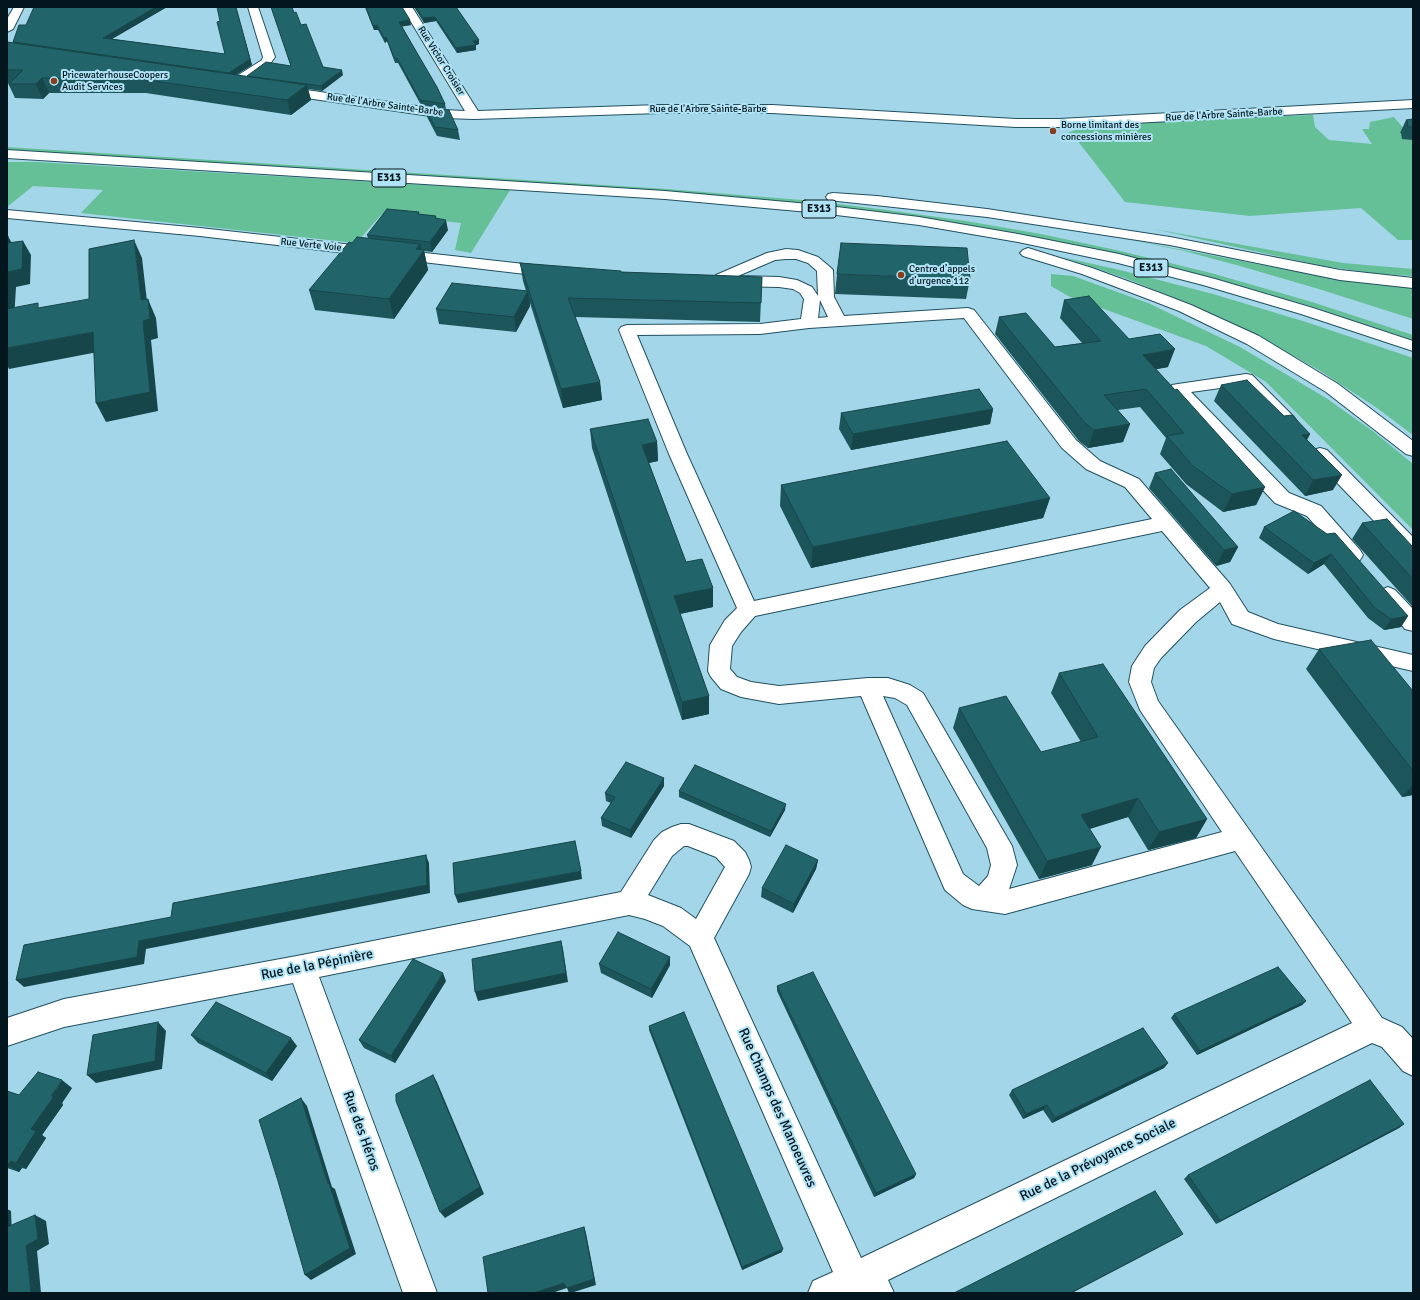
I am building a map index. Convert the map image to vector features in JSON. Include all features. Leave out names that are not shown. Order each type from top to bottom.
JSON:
[{"type":"main road","points":[[7,29],[22,7]]},
{"type":"main road","points":[[248,86],[229,83],[266,62],[269,57],[253,7]]},
{"type":"main road","name":"Rue Victor Croisier","points":[[407,7],[474,115]]},
{"type":"main road","name":"Rue de l'Arbre Sainte-Barbe","points":[[264,88],[444,114],[474,115],[660,109],[750,108],[1016,123],[1059,123],[1413,104]]},
{"type":"main road","points":[[1390,106],[1413,115]]},
{"type":"main road","name":"E313","points":[[7,143],[667,184],[820,196],[1015,226],[1116,246],[1287,290]]},
{"type":"main road","name":"E313","points":[[7,155],[665,196],[755,203],[883,217],[997,234],[1119,259],[1209,282],[1307,311],[1413,346]]},
{"type":"main road","points":[[820,196],[877,200],[987,213],[1170,241],[1340,275],[1413,283]]},
{"type":"main road","name":"Rue Verte Voie","points":[[7,214],[207,233],[563,273]]},
{"type":"main road","points":[[883,217],[918,228],[988,243],[1087,270],[1185,308],[1252,340],[1306,371],[1338,392],[1413,450]]},
{"type":"main road","points":[[809,323],[812,298],[806,290],[797,285],[779,282],[712,280],[772,256],[786,254],[798,255],[813,260],[825,270],[826,297],[838,321]]},
{"type":"main road","points":[[797,285],[806,282],[812,276],[816,269],[813,260]]},
{"type":"main road","points":[[748,610],[678,454],[627,330],[760,329],[809,323],[968,313],[1069,444],[1093,465],[1132,483],[1223,589],[1240,618],[1274,631],[1413,662]]},
{"type":"main road","points":[[1413,549],[1246,379],[1178,389],[1282,498],[1314,511],[1413,623]]},
{"type":"main road","points":[[985,898],[999,882],[1004,865],[999,846],[915,699],[902,691],[888,687],[868,687],[779,695],[749,691],[729,683],[719,671],[721,646],[733,626],[748,610],[1167,523]]},
{"type":"main road","points":[[1223,589],[1188,616],[1153,652],[1143,666],[1140,682],[1148,704],[1372,1028],[1392,1037],[1413,1061]]},
{"type":"main road","points":[[868,687],[954,882],[972,897],[1005,902],[1241,838]]},
{"type":"main road","points":[[629,903],[662,848],[671,840],[681,835],[689,835],[725,849],[736,860],[738,867],[736,874],[700,937]]},
{"type":"main road","name":"Rue de la Pépinière","points":[[7,1032],[64,1013],[302,968],[629,903],[647,907],[672,917],[700,937]]},
{"type":"main road","name":"Rue Champs des Manoeuvres","points":[[700,937],[866,1282]]},
{"type":"main road","name":"Rue des Héros","points":[[302,968],[420,1293]]},
{"type":"main road","name":"Rue de la Prévoyance Sociale","points":[[825,1293],[866,1282],[1342,1040],[1372,1028]]},
{"type":"green space","points":[[1313,115],[1315,127],[1329,140],[1372,144],[1362,129],[1369,129],[1370,122],[1394,117],[1413,140],[1413,240],[1398,240],[1361,208],[1250,216],[1125,202],[1077,140],[1063,135],[1090,124]]},
{"type":"green space","points":[[7,147],[667,189],[814,201],[887,210],[966,221],[1041,234],[1211,273],[1312,302],[1410,334],[1413,335],[1413,340],[1310,306],[1210,277],[1114,253],[966,225],[807,204],[740,198],[7,151]]},
{"type":"green space","points":[[7,162],[37,162],[510,190],[471,253],[455,250],[461,223],[382,214],[356,243],[81,213],[103,190],[33,186],[7,207]]},
{"type":"green space","points":[[1154,229],[1343,263],[1413,269],[1413,276],[1380,274],[1322,266]]},
{"type":"green space","points":[[1126,239],[1325,277],[1370,284],[1413,288],[1413,319],[1240,266],[1184,251]]},
{"type":"green space","points":[[1062,257],[1213,294],[1306,322],[1413,358],[1413,435],[1377,408],[1322,372],[1257,335],[1193,305],[1125,278]]},
{"type":"green space","points":[[1051,274],[1073,276],[1148,303],[1240,347],[1326,398],[1374,432],[1413,464],[1413,530],[1266,382],[1206,346],[1068,296],[1051,286]]},
{"type":"building","points":[[34,7],[156,7],[103,38],[225,54],[217,22],[220,21],[217,7],[236,7],[250,59],[229,73],[13,42],[19,25],[26,25]]},
{"type":"building","points":[[271,7],[292,7],[294,13],[296,12],[301,25],[306,24],[323,67],[342,70],[321,86],[247,76],[266,62],[291,66]]},
{"type":"building","points":[[366,7],[402,7],[410,20],[399,22],[437,87],[445,104],[420,100],[397,58],[394,58],[386,37],[384,38],[377,25],[373,26]]},
{"type":"building","points":[[416,7],[456,7],[479,40],[473,41],[476,45],[456,48],[435,17],[423,18]]},
{"type":"building","points":[[7,42],[307,85],[287,100],[140,79],[42,78],[36,84],[9,84],[23,70],[7,70]]},
{"type":"building","points":[[425,108],[449,110],[458,130],[435,127]]},
{"type":"building","points":[[1413,119],[1413,127],[1408,127],[1406,120]]},
{"type":"building","points":[[387,209],[419,212],[418,214],[436,216],[435,218],[446,220],[430,242],[367,235]]},
{"type":"building","points":[[357,237],[420,244],[416,249],[424,250],[389,299],[309,290],[349,242],[352,243]]},
{"type":"building","points":[[134,240],[141,300],[148,299],[150,319],[143,321],[150,392],[96,403],[93,332],[7,348],[7,309],[38,303],[38,308],[89,299],[89,249]]},
{"type":"building","points":[[23,241],[22,269],[8,272],[7,283],[7,243]]},
{"type":"building","points":[[841,243],[967,248],[970,279],[837,274]]},
{"type":"building","points":[[520,263],[621,272],[762,277],[761,303],[568,298],[600,382],[561,389]]},
{"type":"building","points":[[452,283],[528,291],[514,317],[436,309]]},
{"type":"building","points":[[1089,296],[1129,339],[1160,334],[1175,349],[1143,355],[1175,390],[1177,389],[1265,487],[1232,494],[1193,466],[1167,436],[1184,433],[1146,389],[1104,395],[1130,424],[1094,430],[1085,423],[999,317],[1026,313],[1055,347],[1101,341],[1064,300]]},
{"type":"building","points":[[1247,380],[1284,416],[1292,415],[1310,434],[1302,435],[1342,475],[1313,480],[1221,385]]},
{"type":"building","points":[[979,389],[993,409],[853,434],[841,413]]},
{"type":"building","points":[[648,419],[657,442],[642,445],[686,562],[702,559],[713,588],[674,596],[709,696],[682,702],[590,429]]},
{"type":"building","points":[[1007,441],[1050,498],[813,547],[781,485]]},
{"type":"building","points":[[1171,469],[1238,547],[1224,550],[1155,473]]},
{"type":"building","points":[[1294,511],[1327,534],[1335,533],[1408,616],[1391,619],[1375,608],[1331,554],[1314,563],[1264,527]]},
{"type":"building","points":[[1387,519],[1413,547],[1413,579],[1362,523]]},
{"type":"building","points":[[1371,640],[1413,691],[1413,771],[1319,649]]},
{"type":"building","points":[[1103,664],[1207,819],[1159,832],[1138,798],[1081,815],[1101,847],[1047,861],[959,708],[1006,696],[1041,752],[1098,737],[1059,673]]},
{"type":"building","points":[[626,762],[664,778],[630,830],[601,818],[615,797],[605,793]]},
{"type":"building","points":[[695,765],[786,804],[771,831],[679,791]]},
{"type":"building","points":[[575,841],[581,871],[455,895],[453,863]]},
{"type":"building","points":[[786,845],[818,860],[794,904],[762,888]]},
{"type":"building","points":[[426,855],[427,885],[139,941],[137,957],[16,980],[24,945],[171,917],[173,903]]},
{"type":"building","points":[[618,932],[670,957],[651,989],[599,964]]},
{"type":"building","points":[[561,941],[566,973],[475,992],[472,959]]},
{"type":"building","points":[[413,959],[443,973],[391,1056],[359,1040]]},
{"type":"building","points":[[1278,967],[1306,1001],[1200,1051],[1174,1014]]},
{"type":"building","points":[[813,972],[916,1174],[876,1193],[777,986]]},
{"type":"building","points":[[216,1002],[291,1038],[266,1073],[191,1035]]},
{"type":"building","points":[[684,1012],[783,1249],[742,1267],[649,1026]]},
{"type":"building","points":[[158,1022],[155,1061],[87,1075],[93,1035]]},
{"type":"building","points":[[1143,1028],[1168,1063],[1055,1118],[1047,1105],[1026,1114],[1012,1090]]},
{"type":"building","points":[[38,1072],[62,1080],[52,1095],[53,1098],[31,1129],[36,1131],[16,1163],[11,1161],[7,1165],[7,1091],[19,1095]]},
{"type":"building","points":[[433,1075],[480,1187],[440,1212],[396,1101],[396,1094]]},
{"type":"building","points":[[1370,1080],[1404,1124],[1220,1221],[1188,1175]]},
{"type":"building","points":[[301,1098],[350,1248],[305,1275],[259,1120]]},
{"type":"building","points":[[1155,1191],[1183,1234],[1070,1293],[954,1293]]},
{"type":"building","points":[[35,1215],[38,1239],[26,1246],[31,1293],[7,1293],[7,1227]]},
{"type":"building","points":[[584,1227],[594,1279],[567,1288],[564,1283],[533,1293],[488,1293],[483,1257]]},
{"type":"place","name":"PricewaterhouseCoopers Audit Services","points":[[54,81]]},
{"type":"place","name":"Borne limitant des concessions minières","points":[[1053,131]]},
{"type":"place","name":"Centre d’appels d’urgence 112","points":[[901,275]]}]
